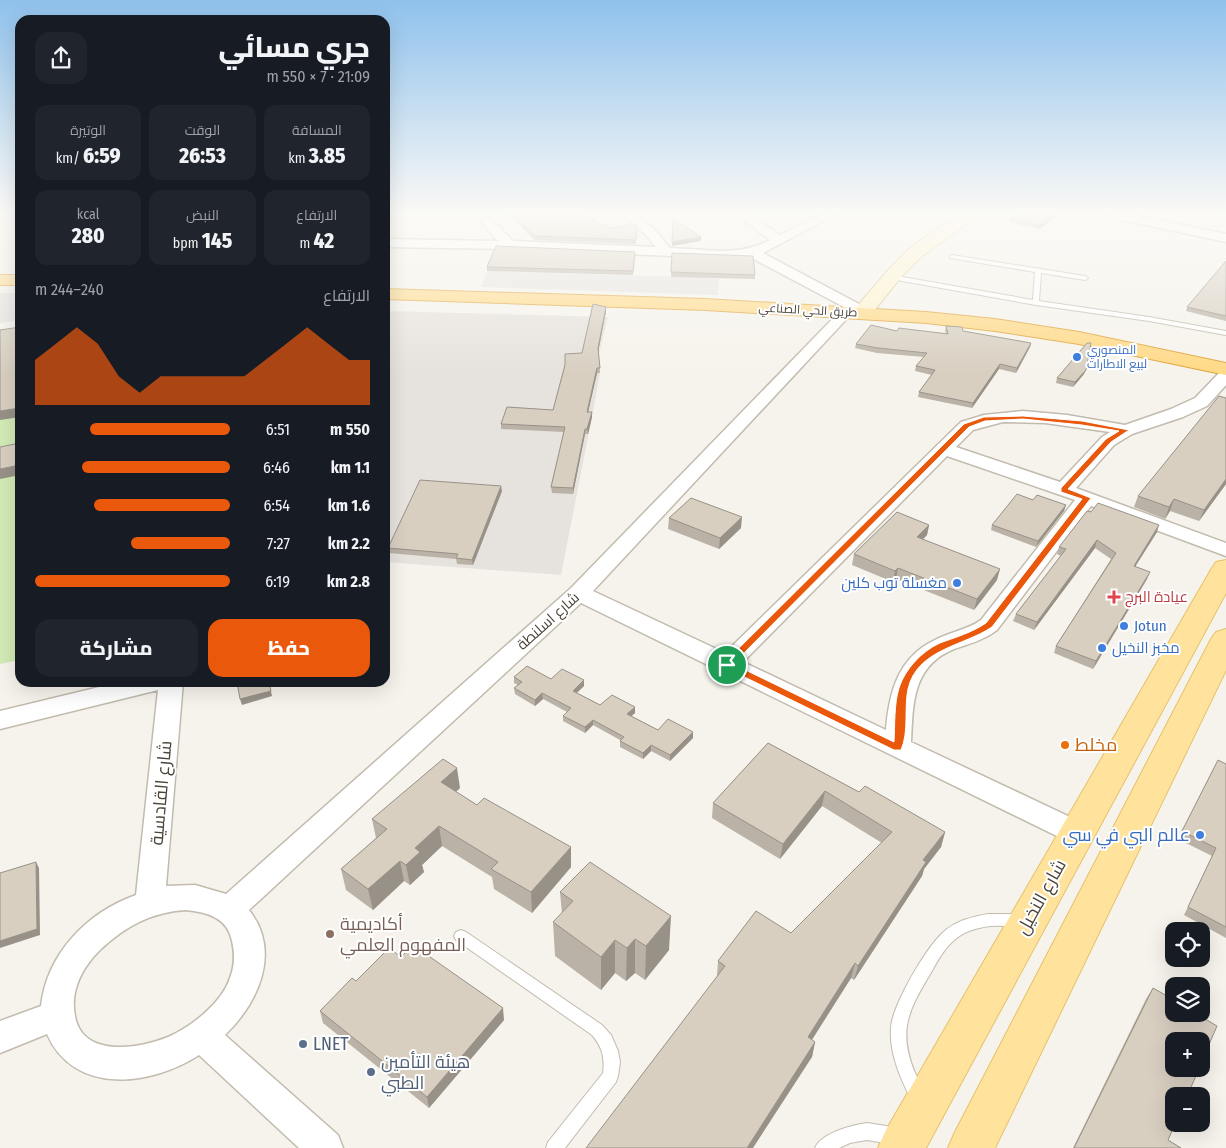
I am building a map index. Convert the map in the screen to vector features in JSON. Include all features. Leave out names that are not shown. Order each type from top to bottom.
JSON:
[{"type":"highway","points":[[0,280],[15,280]]},
{"type":"highway","points":[[0,286],[15,286]]},
{"type":"highway","name":"طريق الحي الصناعي","points":[[390,289],[713,298],[856,309],[1026,324],[1105,337],[1226,362]]},
{"type":"highway","name":"طريق الحي الصناعي","points":[[390,294],[856,309],[1028,329],[1107,342],[1226,369]]},
{"type":"main road","points":[[856,309],[901,268]]},
{"type":"main road","name":"شارع النخيل","points":[[903,1144],[1226,568]]},
{"type":"main road","points":[[971,1148],[1226,639]]},
{"type":"street","points":[[780,268],[856,309]]},
{"type":"street","name":"شارع اسلنطة","points":[[229,910],[578,593],[856,309]]},
{"type":"street","points":[[1063,490],[1108,441],[1126,430],[1177,413],[1201,402],[1226,374]]},
{"type":"street","points":[[727,665],[967,426],[980,420],[996,418],[1051,419],[1126,430]]},
{"type":"street","points":[[944,449],[1087,498],[1226,550]]},
{"type":"street","points":[[898,748],[904,688],[914,667],[931,652],[977,633],[989,625],[1087,498]]},
{"type":"street","points":[[578,593],[1076,833]]},
{"type":"street","points":[[0,720],[136,687]]},
{"type":"street","name":"شارع القادسية","points":[[150,903],[171,687]]},
{"type":"street","points":[[168,898],[202,898],[229,910],[241,922],[249,938],[250,957],[247,978],[222,1018],[202,1036],[176,1052],[148,1062],[121,1065],[96,1061],[76,1051],[63,1036],[57,1016],[57,996],[64,976],[75,956],[108,923],[129,911],[168,898]]},
{"type":"street","points":[[0,1037],[57,1016]]},
{"type":"street","points":[[202,1036],[325,1148]]},
{"type":"lane","points":[[1017,268],[1085,278]]},
{"type":"lane","points":[[1036,303],[1038,271]]},
{"type":"lane","points":[[892,277],[1036,303],[1149,319],[1226,333]]},
{"type":"lane","points":[[924,1106],[909,1080],[900,1052],[899,1027],[904,1004],[942,942],[955,932],[970,924],[987,920],[1007,919],[1026,922]]},
{"type":"lane","points":[[461,936],[597,1030],[606,1039],[611,1050],[613,1063],[610,1076],[554,1148]]},
{"type":"lane","points":[[822,1148],[839,1137],[860,1131],[883,1132],[903,1144]]},
{"type":"shaded area","points":[[487,271],[719,278],[718,295],[481,287]]},
{"type":"shaded area","points":[[0,293],[15,293],[15,321],[0,323]]},
{"type":"shaded area","points":[[390,311],[608,317],[598,358],[600,373],[561,575],[390,562]]},
{"type":"green space","points":[[15,350],[15,661],[0,664],[0,352]]},
{"type":"building","points":[[508,268],[633,268],[633,271]]},
{"type":"building","points":[[671,268],[754,268],[755,275],[671,272]]},
{"type":"building","points":[[1220,268],[1226,268],[1226,316],[1187,307]]},
{"type":"building","points":[[593,304],[606,307],[598,348],[600,368],[597,368],[587,412],[592,412],[587,429],[585,429],[573,488],[551,487],[565,427],[501,424],[507,407],[553,410],[565,365],[565,354],[582,353]]},
{"type":"building","points":[[871,325],[897,331],[899,328],[948,334],[946,326],[962,327],[963,331],[1031,343],[1017,368],[1000,364],[973,403],[919,392],[935,370],[916,366],[927,353],[856,344]]},
{"type":"building","points":[[15,328],[15,409],[0,411],[0,330]]},
{"type":"building","points":[[1087,343],[1091,343],[1086,370],[1075,382],[1057,378]]},
{"type":"building","points":[[1219,396],[1226,398],[1226,479],[1204,510],[1174,499],[1169,507],[1138,496]]},
{"type":"building","points":[[15,444],[15,466],[0,469],[0,447]]},
{"type":"building","points":[[420,480],[501,486],[472,560],[456,558],[458,554],[390,548],[390,544]]},
{"type":"building","points":[[1017,494],[1033,500],[1037,495],[1066,505],[1038,541],[992,525]]},
{"type":"building","points":[[691,498],[742,517],[720,538],[669,518]]},
{"type":"building","points":[[1098,503],[1159,525],[1134,566],[1150,572],[1096,661],[1056,646],[1116,553],[1097,540],[1037,622],[1016,614],[1066,549],[1059,547],[1087,511],[1091,512]]},
{"type":"building","points":[[897,512],[929,525],[917,537],[1000,569],[977,599],[898,568],[895,571],[854,554]]},
{"type":"building","points":[[527,666],[551,679],[562,669],[584,680],[573,691],[600,705],[612,695],[635,707],[627,714],[658,730],[668,719],[693,732],[670,755],[651,745],[643,753],[620,741],[624,737],[593,720],[585,727],[563,716],[571,708],[542,693],[535,700],[514,688],[522,682],[514,677]]},
{"type":"building","points":[[238,687],[270,687],[271,691],[240,699]]},
{"type":"building","points":[[768,743],[859,792],[865,786],[945,832],[923,860],[926,862],[858,966],[855,963],[808,1037],[815,1042],[747,1148],[586,1148],[725,966],[718,961],[756,911],[791,933],[892,832],[825,791],[783,844],[713,803]]},
{"type":"building","points":[[443,759],[457,768],[441,782],[477,805],[484,798],[571,847],[531,892],[491,869],[498,862],[439,826],[415,848],[420,852],[406,865],[400,861],[368,889],[341,869],[387,829],[372,819]]},
{"type":"building","points":[[1218,760],[1226,764],[1226,927],[1188,907],[1216,848],[1182,831]]},
{"type":"building","points":[[36,862],[37,929],[0,941],[0,873]]},
{"type":"building","points":[[590,862],[671,916],[646,946],[635,939],[627,948],[615,940],[601,957],[553,922],[573,901],[560,892]]},
{"type":"building","points":[[413,945],[503,1008],[427,1097],[320,1011],[352,978],[356,981],[389,948],[401,957]]},
{"type":"building","points":[[1153,988],[1165,995],[1165,1022],[1210,1022],[1217,1026],[1210,1042],[1210,1032],[1165,1032],[1165,1077],[1195,1077],[1191,1087],[1165,1087],[1165,1132],[1172,1132],[1168,1140],[1181,1148],[1074,1148]]},
{"type":"place","name":"المنصوري لبيع الاطارات","points":[[1077,357]]},
{"type":"place","name":"مغسلة توب كلين","points":[[957,583]]},
{"type":"place","name":"عيادة البرج","points":[[1114,597]]},
{"type":"place","name":"Jotun","points":[[1124,626]]},
{"type":"place","name":"مخبز النخيل","points":[[1102,648]]},
{"type":"place","name":"مخلط","points":[[1065,745]]},
{"type":"place","name":"عالم البي في سي","points":[[1200,835]]},
{"type":"place","name":"أكاديمية المفهوم العلمي","points":[[330,934]]},
{"type":"place","name":"LNET","points":[[303,1044]]},
{"type":"place","name":"هيئة التأمين الطبي","points":[[371,1072]]},
{"type":"route","points":[[1023,418],[1051,419],[1126,430],[1108,441],[1063,490],[1087,498],[989,625],[977,633],[931,652],[914,667],[904,688],[898,748],[727,665],[967,426],[984,419],[1023,418]]}]
